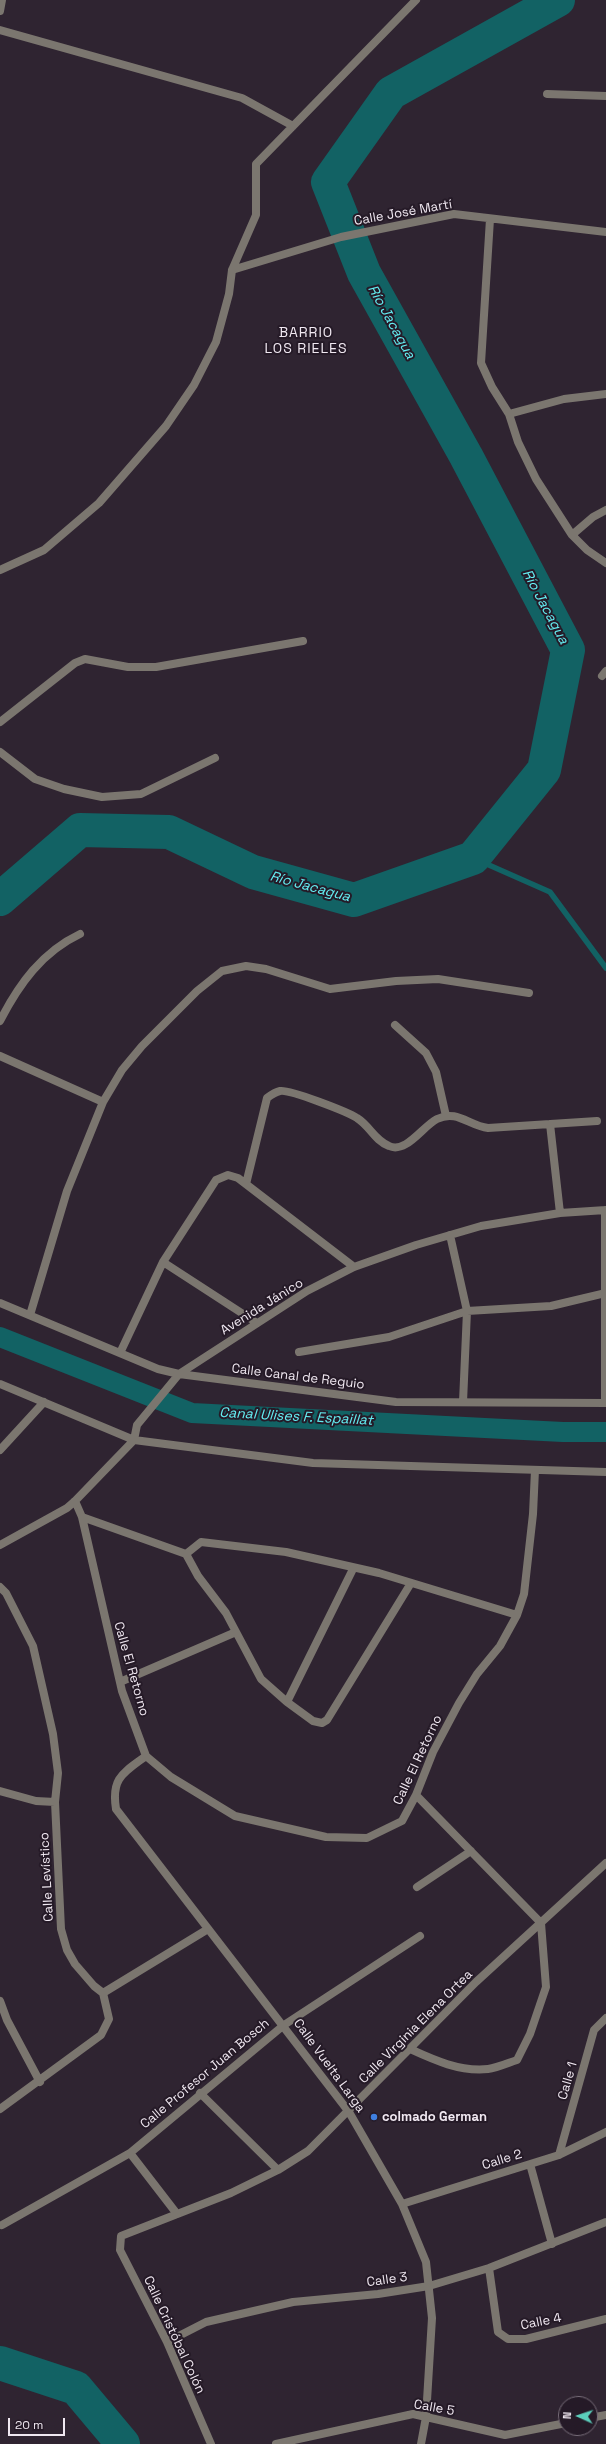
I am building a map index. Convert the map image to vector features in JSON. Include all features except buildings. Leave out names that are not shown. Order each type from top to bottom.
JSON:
[{"type":"street","points":[[0,11],[2,0]]},
{"type":"street","points":[[0,570],[44,550],[99,503],[166,426],[194,385],[216,342],[229,294],[232,270],[256,215],[256,164],[416,0]]},
{"type":"street","points":[[0,30],[242,98],[293,126]]},
{"type":"street","points":[[547,94],[606,96]]},
{"type":"street","name":"Calle José Martí","points":[[232,270],[341,237],[454,214],[606,232]]},
{"type":"street","points":[[490,219],[481,363],[492,387],[509,414],[518,442],[536,479],[572,534],[587,550],[606,563]]},
{"type":"street","points":[[509,414],[564,400],[606,394]]},
{"type":"street","points":[[572,534],[592,517],[606,510]]},
{"type":"street","points":[[0,722],[75,663],[85,659],[128,667],[156,667],[303,641]]},
{"type":"street","points":[[0,752],[35,779],[64,789],[102,797],[141,794],[215,758]]},
{"type":"street","points":[[0,1021],[16,990],[36,964],[69,939],[80,934]]},
{"type":"street","points":[[30,1315],[67,1191],[103,1102],[122,1070],[142,1046],[197,991],[222,971],[246,966],[266,969],[330,989],[396,981],[438,979],[529,993]]},
{"type":"street","points":[[395,1025],[426,1053],[436,1072],[446,1116]]},
{"type":"street","points":[[0,1056],[103,1102]]},
{"type":"street","points":[[246,1184],[267,1098],[280,1091],[294,1092],[358,1118],[379,1142],[391,1147],[404,1145],[436,1119],[446,1116],[457,1115],[478,1127],[488,1128],[597,1121]]},
{"type":"street","points":[[550,1124],[560,1213]]},
{"type":"street","points":[[120,1353],[164,1262],[216,1180],[228,1175],[238,1178],[354,1267]]},
{"type":"street","points":[[605,1402],[606,1210]]},
{"type":"street","name":"Avenida Jánico","points":[[134,1440],[137,1425],[170,1382],[179,1374],[307,1291],[354,1267],[481,1226],[560,1213],[606,1210]]},
{"type":"street","points":[[450,1235],[467,1311],[463,1402]]},
{"type":"street","points":[[164,1262],[257,1323]]},
{"type":"street","points":[[298,1352],[389,1338],[467,1311],[551,1306],[606,1293]]},
{"type":"street","name":"Calle Canal de Reguio","points":[[0,1302],[158,1369],[179,1374],[396,1402],[605,1402]]},
{"type":"street","points":[[0,1384],[134,1440],[313,1463],[606,1472]]},
{"type":"street","points":[[0,1450],[44,1402]]},
{"type":"street","points":[[0,1545],[67,1508],[134,1440]]},
{"type":"street","name":"Calle El Retorno","points":[[75,1501],[82,1517],[120,1682],[146,1756],[177,1782],[236,1816],[326,1837],[367,1838],[402,1821],[416,1795],[433,1752],[459,1703],[477,1674],[500,1646],[517,1615],[524,1594],[533,1514],[535,1470]]},
{"type":"street","points":[[82,1517],[186,1554],[198,1576],[226,1613],[261,1679],[287,1702],[314,1721],[322,1723],[327,1720],[411,1583]]},
{"type":"street","points":[[186,1554],[201,1542],[286,1552],[353,1569],[378,1573],[517,1615]]},
{"type":"street","points":[[287,1702],[353,1569]]},
{"type":"street","name":"Calle Levístico","points":[[0,1587],[6,1593],[33,1646],[53,1734],[58,1773],[55,1802],[61,1929],[67,1950],[75,1964],[94,1986],[103,1993]]},
{"type":"street","points":[[120,1682],[236,1632]]},
{"type":"street","name":"Calle Vuelta Larga","points":[[146,1756],[120,1776],[113,1792],[116,1809],[208,1930],[284,2025],[349,2112],[402,2204],[426,2262],[432,2318],[426,2417],[421,2444]]},
{"type":"street","points":[[0,1791],[36,1801],[55,1802]]},
{"type":"street","points":[[410,2049],[439,2063],[465,2068],[488,2069],[517,2060],[530,2034],[546,1987],[541,1923],[416,1795]]},
{"type":"street","points":[[418,1887],[471,1851]]},
{"type":"street","name":"Calle Virginia Elena Ortea","points":[[121,2236],[231,2193],[278,2170],[308,2151],[349,2112],[476,1982],[606,1863]]},
{"type":"street","points":[[0,2109],[40,2082],[105,2030],[109,2019],[103,1993],[208,1930]]},
{"type":"street","name":"Calle Profesor Juan Bosch","points":[[2,2225],[130,2153],[200,2093],[284,2025],[420,1936]]},
{"type":"street","points":[[0,2001],[7,2020],[40,2082]]},
{"type":"street","name":"Calle 1","points":[[559,2155],[594,2030],[606,2018]]},
{"type":"street","points":[[200,2093],[278,2170]]},
{"type":"street","name":"Calle 2","points":[[402,2204],[559,2155],[606,2132]]},
{"type":"street","points":[[130,2153],[177,2214]]},
{"type":"street","points":[[530,2164],[552,2244]]},
{"type":"street","name":"Calle 3","points":[[167,2342],[206,2322],[293,2302],[378,2294],[429,2286],[489,2268],[606,2222]]},
{"type":"street","name":"Calle Cristóbal Colón","points":[[121,2236],[120,2250],[167,2342],[211,2444]]},
{"type":"street","name":"Calle 4","points":[[489,2268],[498,2332],[508,2339],[526,2339],[606,2319]]},
{"type":"street","name":"Calle 5","points":[[276,2444],[412,2414],[505,2435],[558,2425]]},
{"type":"waterway","name":"Río Jacagua","points":[[0,899],[80,830],[169,832],[253,872],[354,900],[473,858],[544,770],[568,650],[466,456],[364,273],[328,182],[391,93],[558,0]]},
{"type":"waterway","points":[[473,858],[550,892],[606,968]]},
{"type":"waterway","name":"Canal Ulises F. Espaillat","points":[[0,1337],[192,1413],[563,1432],[606,1432]]},
{"type":"waterway","name":"Río Jacagua","points":[[0,2363],[76,2388],[123,2444]]},
{"type":"place","name":"colmado German","points":[[374,2117]]},
{"type":"district","name":"BARRIO LOS RIELES","points":[[306,342]]}]
